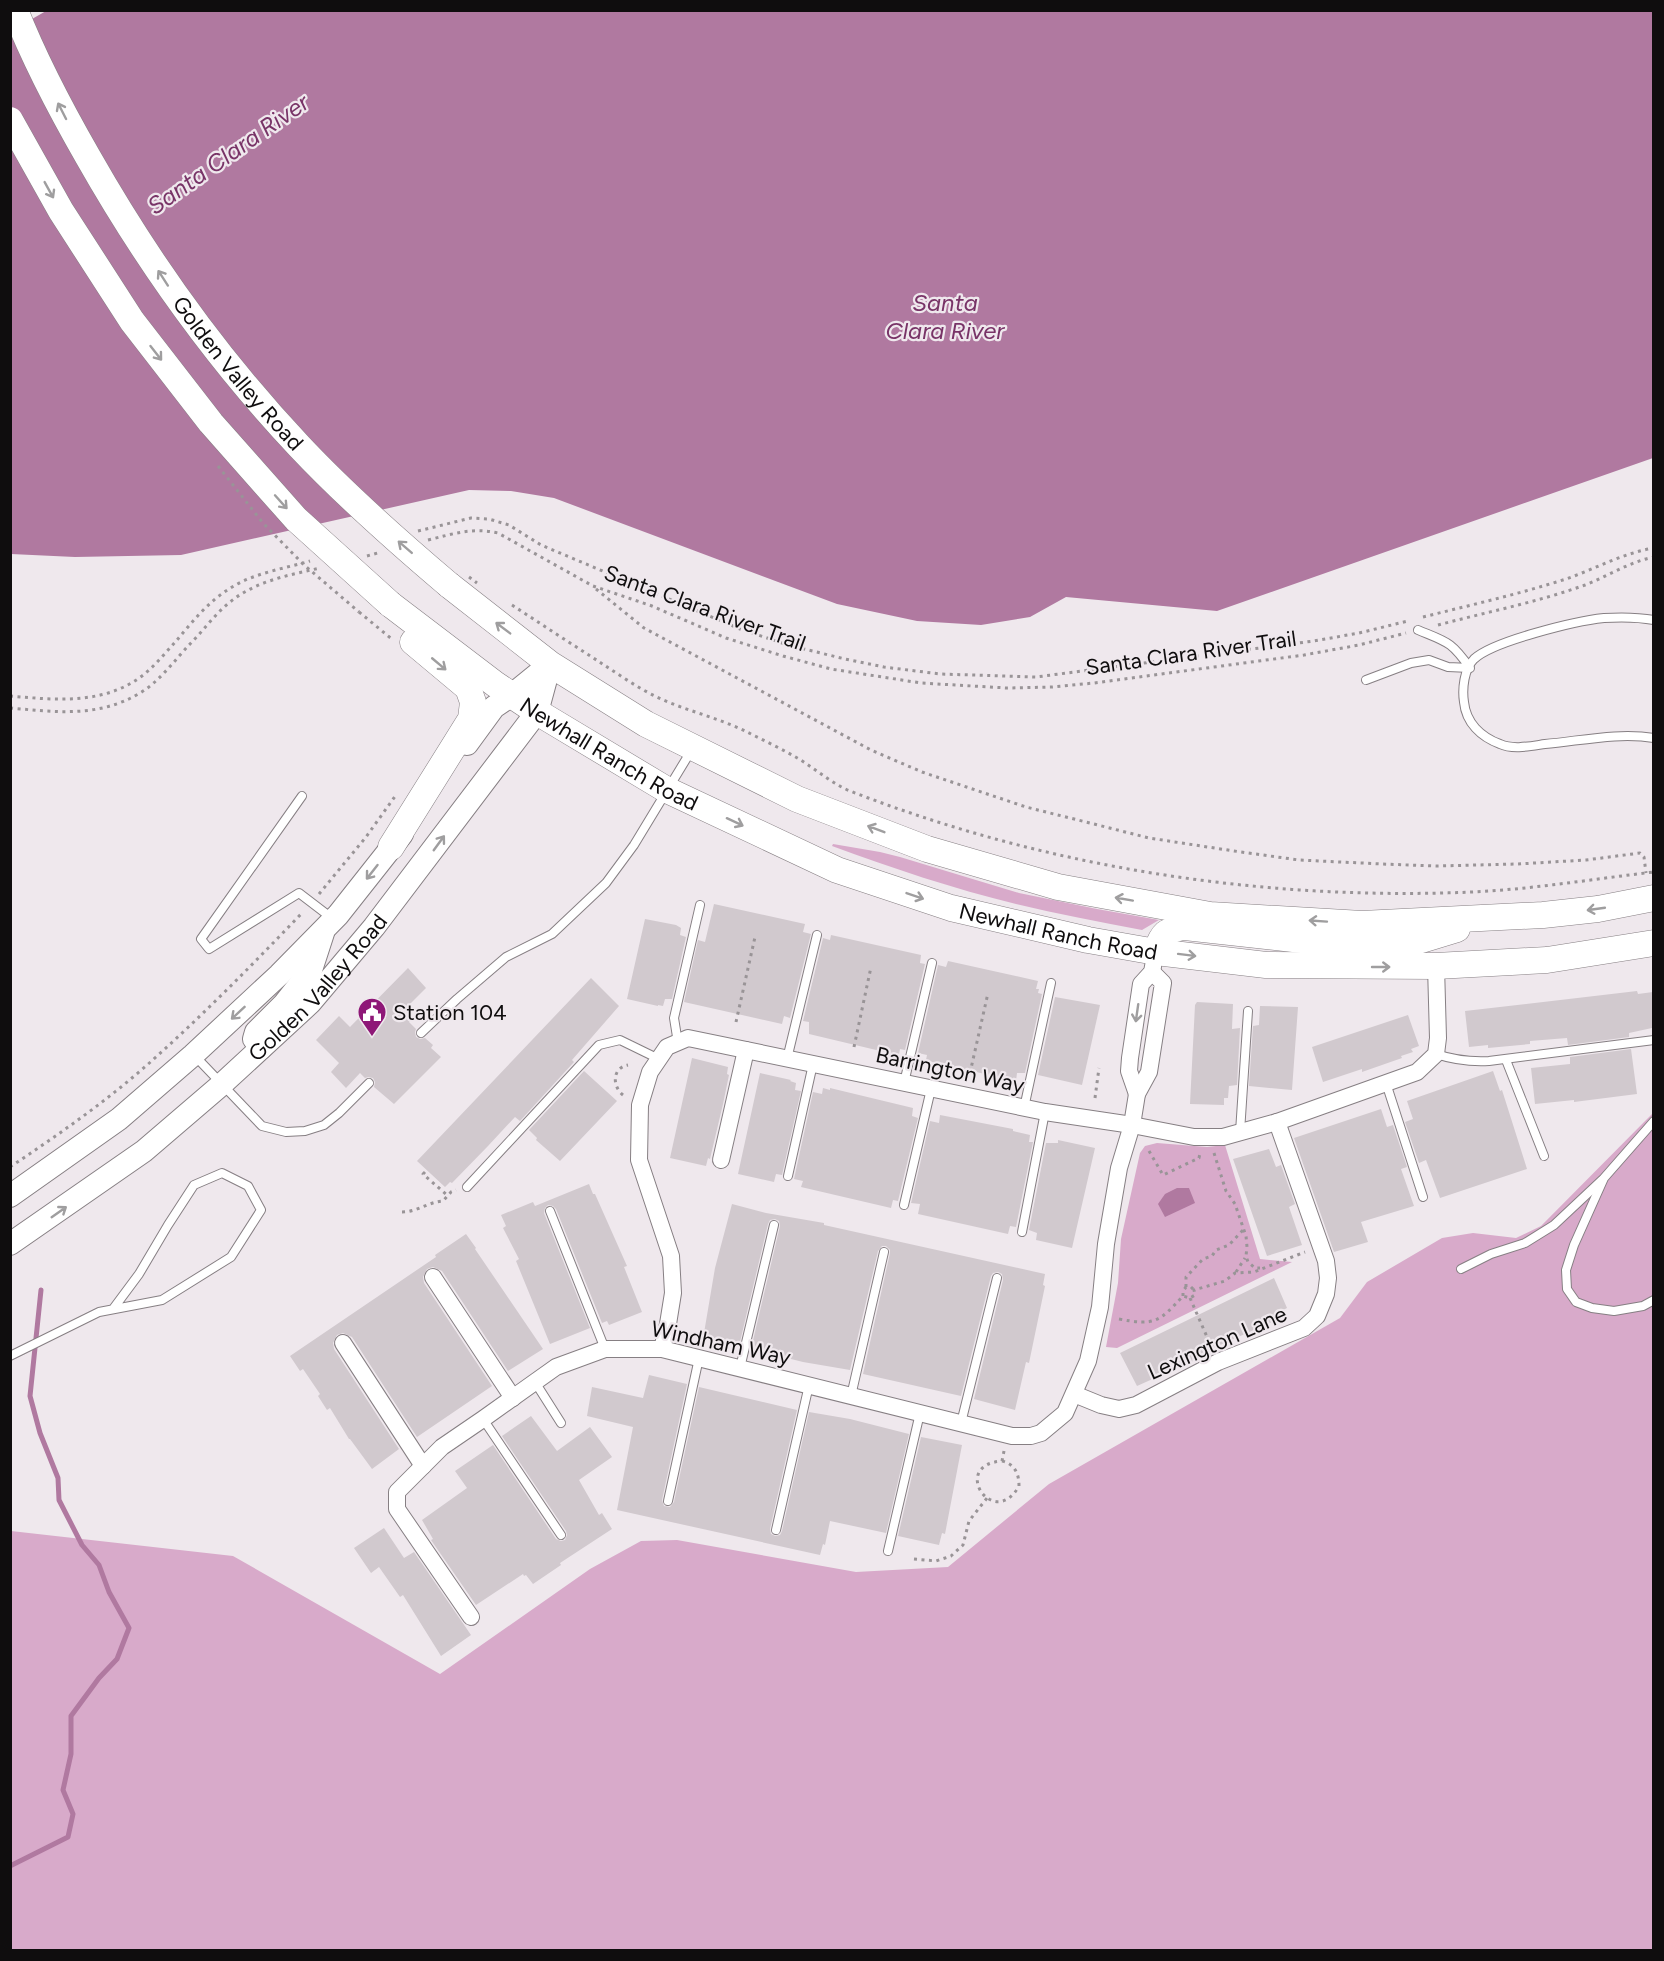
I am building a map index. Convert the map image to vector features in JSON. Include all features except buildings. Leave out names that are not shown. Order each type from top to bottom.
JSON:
[{"type":"main road","name":"Golden Valley Road","points":[[15,10],[64,115],[114,203],[177,297],[232,370],[299,446],[371,518],[459,581],[550,664]]},
{"type":"main road","points":[[10,120],[61,211],[132,321],[211,423],[296,519],[390,604],[512,695]]},
{"type":"main road","points":[[390,604],[404,634],[468,688],[473,702],[471,719],[391,847]]},
{"type":"main road","name":"Golden Valley Road","points":[[10,1196],[119,1119],[194,1055],[279,975],[329,924],[391,847],[494,707],[550,664]]},
{"type":"main road","name":"Golden Valley Road","points":[[10,1244],[144,1151],[221,1085],[310,1003],[374,927],[537,712],[550,664]]},
{"type":"main road","name":"Newhall Ranch Road","points":[[550,664],[646,724],[797,800],[927,849],[1058,887],[1210,915],[1362,924],[1494,918],[1598,909],[1653,898]]},
{"type":"main road","name":"Newhall Ranch Road","points":[[512,695],[667,790],[837,870],[951,909],[1088,940],[1154,962],[1436,966],[1547,960],[1653,944]]},
{"type":"main road","points":[[1154,962],[1160,938],[1170,929],[1185,927],[1311,941],[1421,940],[1494,918]]},
{"type":"main road","points":[[261,1048],[254,1039],[256,1032],[284,1004],[311,970],[329,924]]},
{"type":"street","points":[[1074,1394],[1088,1361],[1100,1307],[1106,1244],[1119,1168],[1132,1125],[1137,1094],[1129,1071],[1141,984],[1154,962]]},
{"type":"street","points":[[1436,966],[1438,1026],[1436,1054]]},
{"type":"street","name":"Barrington Way","points":[[678,1042],[688,1038],[1024,1108],[1194,1137],[1223,1137],[1277,1122],[1417,1072],[1436,1054]]},
{"type":"street","points":[[662,1349],[673,1293],[671,1256],[639,1160],[640,1105],[650,1072],[667,1047],[678,1042]]},
{"type":"street","points":[[721,1160],[746,1050]]},
{"type":"street","name":"Lexington Lane","points":[[1074,1394],[1101,1405],[1119,1409],[1136,1405],[1218,1362],[1304,1328],[1317,1316],[1326,1294],[1328,1278],[1326,1261],[1277,1122]]},
{"type":"street","points":[[433,1277],[513,1398]]},
{"type":"street","points":[[343,1343],[423,1466]]},
{"type":"street","name":"Windham Way","points":[[471,1617],[397,1509],[397,1492],[442,1447],[556,1366],[605,1349],[662,1349],[1012,1436],[1031,1436],[1041,1432],[1065,1413],[1074,1394]]},
{"type":"lane","points":[[1653,620],[1606,618],[1587,621],[1526,636],[1490,649],[1473,660],[1463,690],[1464,706],[1471,724],[1484,737],[1503,746],[1526,747],[1612,737],[1653,738]]},
{"type":"lane","points":[[1418,630],[1457,648],[1470,668]]},
{"type":"lane","points":[[1366,680],[1411,663],[1429,660],[1448,667],[1470,668]]},
{"type":"lane","points":[[421,1034],[457,999],[507,957],[552,934],[606,883],[634,845],[693,748]]},
{"type":"lane","points":[[302,796],[201,939],[209,949],[298,893],[312,903],[329,924]]},
{"type":"lane","points":[[678,1042],[674,1018],[700,905]]},
{"type":"lane","points":[[786,1059],[817,935]]},
{"type":"lane","points":[[904,1084],[932,963]]},
{"type":"lane","points":[[1024,1108],[1051,983]]},
{"type":"lane","points":[[1240,1132],[1248,1011]]},
{"type":"lane","points":[[467,1187],[599,1045],[620,1040],[659,1059]]},
{"type":"lane","points":[[1436,1054],[1469,1062],[1506,1060],[1653,1040]]},
{"type":"lane","points":[[194,1055],[262,1126],[286,1132],[305,1131],[324,1125],[369,1083]]},
{"type":"lane","points":[[1506,1060],[1544,1156]]},
{"type":"lane","points":[[788,1176],[813,1064]]},
{"type":"lane","points":[[1386,1083],[1423,1197]]},
{"type":"lane","points":[[904,1205],[931,1089]]},
{"type":"lane","points":[[1022,1232],[1045,1112]]},
{"type":"lane","points":[[1461,1269],[1491,1254],[1525,1243],[1554,1225],[1604,1178],[1653,1121]]},
{"type":"lane","points":[[10,1356],[99,1312],[112,1310],[162,1300],[231,1257],[261,1210],[248,1186],[222,1173],[194,1185],[139,1274],[112,1310]]},
{"type":"lane","points":[[1604,1178],[1574,1245],[1566,1270],[1567,1289],[1576,1302],[1592,1308],[1614,1311],[1643,1306],[1653,1300]]},
{"type":"lane","points":[[550,1211],[605,1349]]},
{"type":"lane","points":[[740,1368],[774,1225]]},
{"type":"lane","points":[[851,1396],[884,1252]]},
{"type":"lane","points":[[961,1423],[997,1278]]},
{"type":"lane","points":[[668,1501],[699,1358]]},
{"type":"lane","points":[[535,1382],[561,1422]]},
{"type":"lane","points":[[776,1530],[809,1385]]},
{"type":"lane","points":[[888,1551],[921,1413]]},
{"type":"lane","points":[[483,1419],[561,1535]]},
{"type":"path","points":[[412,533],[457,520],[489,519],[509,525],[541,545],[740,629],[788,645],[884,667],[940,674],[1023,677],[1255,649],[1359,633],[1529,591],[1640,550],[1653,548]]},
{"type":"path","points":[[410,527],[419,534]]},
{"type":"path","name":"Santa Clara River Trail","points":[[420,542],[467,531],[482,530],[498,533],[593,586],[652,606],[726,638],[831,669],[873,677],[967,687],[1052,687],[1094,683],[1304,655],[1359,645],[1585,585],[1653,557]]},
{"type":"path","points":[[427,541],[435,548]]},
{"type":"path","points":[[363,557],[386,551]]},
{"type":"path","points":[[10,696],[69,700],[115,691],[143,675],[226,590],[258,575],[320,558]]},
{"type":"path","points":[[10,708],[61,712],[90,711],[117,704],[141,692],[161,675],[230,602],[270,580],[328,566]]},
{"type":"path","points":[[459,581],[477,583]]},
{"type":"path","points":[[593,586],[644,628],[871,750],[922,772],[1026,807],[1149,837],[1299,860],[1436,866],[1587,860],[1640,853],[1644,857],[1646,873]]},
{"type":"path","points":[[506,602],[660,699],[742,730],[800,760],[827,779],[847,789],[927,818],[1007,842],[1078,859],[1170,877],[1241,885],[1348,892],[1474,892],[1554,885],[1653,872]]},
{"type":"path","points":[[10,1167],[63,1131],[155,1058],[240,978],[312,903],[366,837],[401,789]]},
{"type":"path","points":[[736,1022],[755,937]]},
{"type":"path","points":[[854,1047],[871,967]]},
{"type":"path","points":[[970,1073],[988,993]]},
{"type":"path","points":[[623,1095],[617,1090],[615,1081],[617,1071],[627,1065]]},
{"type":"path","points":[[1095,1098],[1099,1068]]},
{"type":"path","points":[[1149,1151],[1163,1175],[1198,1158],[1200,1153]]},
{"type":"path","points":[[1214,1153],[1226,1191],[1244,1229],[1248,1262],[1255,1268],[1262,1268]]},
{"type":"path","points":[[425,1172],[423,1174],[447,1196]]},
{"type":"path","points":[[402,1212],[419,1210],[434,1202],[443,1201],[451,1192]]},
{"type":"path","points":[[1119,1319],[1142,1324],[1165,1316],[1183,1296],[1186,1277],[1203,1259],[1228,1245],[1244,1229]]},
{"type":"path","points":[[1235,1274],[1254,1272],[1321,1245]]},
{"type":"path","points":[[1186,1287],[1194,1290],[1225,1281],[1235,1274],[1246,1256]]},
{"type":"path","points":[[1183,1296],[1190,1298],[1195,1295],[1194,1290]]},
{"type":"path","points":[[1190,1298],[1218,1362]]},
{"type":"path","points":[[1002,1461],[1004,1451]]},
{"type":"path","points":[[1002,1461],[1007,1462],[1016,1472],[1019,1486],[1011,1497],[996,1502],[979,1492],[978,1473],[985,1466],[1002,1461]]},
{"type":"path","points":[[914,1559],[936,1561],[951,1556],[963,1545],[969,1521],[987,1498]]},
{"type":"shaded area","points":[[833,844],[900,857],[1019,893],[1159,920],[1142,930],[1063,915],[923,878],[832,846]]},
{"type":"shaded area","points":[[1653,1113],[1653,1950],[11,1950],[11,1531],[233,1556],[440,1674],[590,1569],[641,1541],[677,1540],[856,1572],[948,1567],[1049,1484],[1340,1318],[1367,1282],[1442,1238],[1473,1233],[1516,1238],[1541,1226]]},
{"type":"shaded area","points":[[1157,1143],[1207,1147],[1225,1145],[1260,1259],[1292,1262],[1117,1348],[1106,1347],[1118,1283],[1121,1239],[1140,1153],[1145,1146]]},
{"type":"water","name":"Santa Clara River","points":[[46,11],[1653,11],[1653,458],[1217,611],[1066,597],[1030,617],[981,625],[917,621],[837,604],[554,498],[511,491],[469,490],[181,555],[75,557],[11,554],[11,31]]},
{"type":"water","points":[[1177,1188],[1189,1188],[1195,1203],[1165,1217],[1158,1204],[1165,1194]]},
{"type":"waterway","points":[[10,1866],[68,1837],[73,1814],[63,1790],[71,1754],[71,1716],[99,1678],[117,1659],[129,1628],[109,1592],[99,1565],[82,1545],[59,1500],[58,1478],[40,1433],[30,1396],[41,1290]]},
{"type":"place","name":"Station 104","points":[[372,1038]]}]
